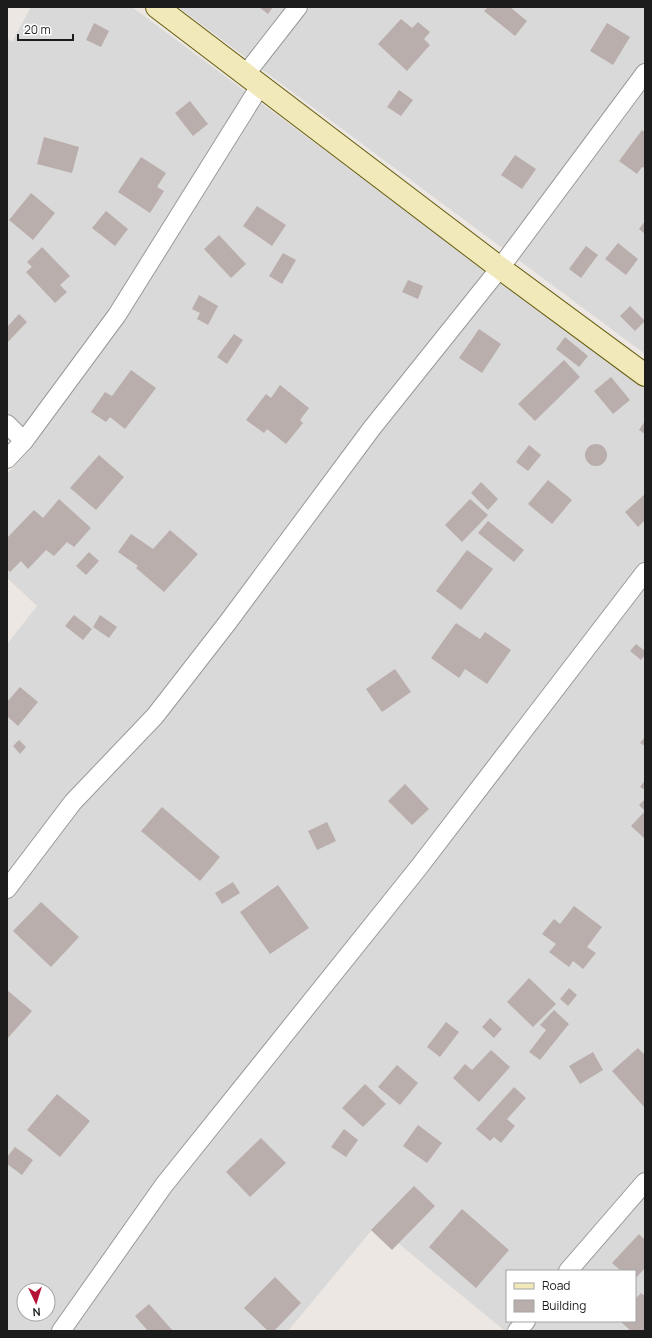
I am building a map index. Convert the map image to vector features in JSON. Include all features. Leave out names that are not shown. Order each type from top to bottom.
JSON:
[{"type":"main road","points":[[157,7],[500,268],[645,375]]},
{"type":"street","points":[[7,459],[24,441],[117,315],[253,80],[298,7]]},
{"type":"street","points":[[7,889],[73,802],[155,716],[228,622],[372,428],[500,268],[645,73]]},
{"type":"street","points":[[7,424],[24,441]]},
{"type":"street","points":[[61,1331],[164,1185],[419,867],[645,572]]},
{"type":"street","points":[[569,1270],[645,1182]]},
{"type":"street","points":[[517,1331],[525,1322]]},
{"type":"shaded area","points":[[31,7],[132,7],[645,389],[645,1331],[505,1331],[376,1225],[288,1331],[7,1331],[7,644],[37,606],[7,578],[7,474],[35,444],[7,413],[7,38],[12,42]]},
{"type":"shaded area","points":[[178,7],[645,7],[645,354]]},
{"type":"building","points":[[259,7],[273,7],[268,14]]},
{"type":"building","points":[[488,7],[510,7],[527,21],[515,36],[484,11]]},
{"type":"building","points":[[401,19],[412,28],[418,22],[430,32],[424,39],[430,45],[407,71],[378,44]]},
{"type":"building","points":[[94,23],[109,31],[101,47],[86,40]]},
{"type":"building","points":[[607,23],[630,37],[613,65],[590,51]]},
{"type":"building","points":[[399,90],[413,100],[401,116],[387,107]]},
{"type":"building","points":[[190,101],[208,124],[193,136],[175,113]]},
{"type":"building","points":[[642,130],[645,132],[645,168],[642,167],[637,174],[619,161]]},
{"type":"building","points":[[44,137],[79,147],[72,173],[37,164]]},
{"type":"building","points":[[515,155],[536,169],[522,189],[501,175]]},
{"type":"building","points":[[141,157],[166,173],[157,187],[164,191],[150,213],[118,192]]},
{"type":"building","points":[[31,193],[55,213],[33,240],[9,220]]},
{"type":"building","points":[[257,206],[286,225],[272,246],[243,226]]},
{"type":"building","points":[[106,211],[128,229],[115,246],[92,228]]},
{"type":"building","points":[[645,221],[645,234],[639,229]]},
{"type":"building","points":[[219,235],[246,264],[231,278],[204,249]]},
{"type":"building","points":[[618,243],[638,259],[626,275],[605,259]]},
{"type":"building","points":[[586,246],[598,255],[581,278],[569,269]]},
{"type":"building","points":[[42,247],[70,276],[60,285],[67,292],[55,303],[26,272],[32,267],[27,262]]},
{"type":"building","points":[[283,253],[296,260],[282,284],[269,276]]},
{"type":"building","points":[[408,280],[423,286],[418,299],[402,292]]},
{"type":"building","points":[[199,295],[218,306],[208,325],[197,319],[200,313],[192,309]]},
{"type":"building","points":[[630,306],[645,321],[635,331],[620,316]]},
{"type":"building","points":[[19,314],[27,322],[7,343],[7,327]]},
{"type":"building","points":[[479,329],[501,344],[482,373],[459,358]]},
{"type":"building","points":[[234,334],[243,340],[227,364],[217,357]]},
{"type":"building","points":[[565,337],[588,356],[579,367],[556,349]]},
{"type":"building","points":[[564,360],[580,377],[535,421],[518,404]]},
{"type":"building","points":[[131,370],[156,388],[125,429],[110,417],[106,422],[91,412],[105,392],[112,396]]},
{"type":"building","points":[[611,377],[630,400],[613,414],[594,391]]},
{"type":"building","points":[[280,385],[309,408],[300,420],[303,423],[286,444],[267,429],[264,433],[246,420],[266,394],[271,398]]},
{"type":"building","points":[[645,421],[645,434],[639,430]]},
{"type":"building","points":[[596,444],[604,447],[607,455],[604,463],[596,466],[588,463],[585,455],[588,447]]},
{"type":"building","points":[[529,445],[541,455],[528,471],[516,462]]},
{"type":"building","points":[[99,455],[124,477],[96,510],[70,488]]},
{"type":"building","points":[[548,480],[572,500],[552,524],[528,504]]},
{"type":"building","points":[[481,482],[498,499],[488,510],[471,493]]},
{"type":"building","points":[[645,494],[645,520],[638,527],[625,512]]},
{"type":"building","points":[[59,499],[91,528],[74,547],[67,542],[54,556],[46,550],[28,569],[21,561],[10,572],[7,569],[7,538],[34,510],[43,518]]},
{"type":"building","points":[[470,499],[488,515],[462,542],[445,525]]},
{"type":"building","points":[[488,521],[524,550],[514,562],[478,533]]},
{"type":"building","points":[[170,530],[198,554],[164,592],[136,568],[138,566],[118,552],[131,534],[153,549]]},
{"type":"building","points":[[467,550],[493,569],[461,610],[436,591]]},
{"type":"building","points":[[89,552],[99,561],[86,575],[76,566]]},
{"type":"building","points":[[74,615],[92,629],[83,640],[65,626]]},
{"type":"building","points":[[100,615],[117,627],[109,638],[93,627]]},
{"type":"building","points":[[456,623],[480,639],[485,632],[511,650],[487,684],[465,669],[459,678],[431,658]]},
{"type":"building","points":[[636,644],[645,651],[645,655],[641,660],[630,651]]},
{"type":"building","points":[[395,669],[411,692],[382,712],[366,689]]},
{"type":"building","points":[[20,687],[38,702],[18,726],[7,716],[7,702]]},
{"type":"building","points":[[645,737],[645,746],[640,743]]},
{"type":"building","points":[[19,740],[26,747],[20,754],[13,746]]},
{"type":"building","points":[[645,780],[645,790],[640,787]]},
{"type":"building","points":[[405,784],[429,809],[412,825],[388,801]]},
{"type":"building","points":[[645,799],[645,811],[639,805]]},
{"type":"building","points":[[162,807],[220,857],[200,881],[141,831]]},
{"type":"building","points":[[645,811],[645,839],[631,826]]},
{"type":"building","points":[[327,822],[336,841],[317,850],[308,831]]},
{"type":"building","points":[[233,882],[240,893],[222,904],[215,893]]},
{"type":"building","points":[[278,885],[309,928],[270,954],[240,912]]},
{"type":"building","points":[[41,902],[79,937],[51,967],[13,931]]},
{"type":"building","points":[[574,906],[602,927],[587,947],[596,953],[583,969],[573,961],[569,967],[549,952],[556,944],[542,934],[554,919],[560,924]]},
{"type":"building","points":[[529,978],[556,1004],[533,1027],[507,1002]]},
{"type":"building","points":[[569,988],[577,995],[568,1006],[560,999]]},
{"type":"building","points":[[7,990],[32,1011],[7,1039]]},
{"type":"building","points":[[554,1010],[569,1024],[540,1060],[529,1052],[546,1030],[540,1025]]},
{"type":"building","points":[[490,1018],[502,1029],[494,1038],[482,1027]]},
{"type":"building","points":[[446,1022],[459,1032],[440,1057],[427,1047]]},
{"type":"building","points":[[638,1048],[645,1055],[645,1108],[612,1071]]},
{"type":"building","points":[[491,1050],[510,1067],[479,1102],[453,1078],[465,1064],[472,1070]]},
{"type":"building","points":[[593,1052],[603,1070],[580,1084],[569,1066]]},
{"type":"building","points":[[397,1065],[418,1083],[400,1105],[378,1087]]},
{"type":"building","points":[[365,1084],[386,1104],[363,1127],[342,1108]]},
{"type":"building","points":[[514,1087],[526,1098],[507,1119],[515,1126],[501,1143],[494,1137],[490,1141],[476,1129]]},
{"type":"building","points":[[57,1094],[90,1121],[60,1157],[27,1130]]},
{"type":"building","points":[[418,1125],[442,1143],[427,1163],[403,1146]]},
{"type":"building","points":[[344,1129],[358,1140],[346,1157],[331,1147]]},
{"type":"building","points":[[261,1138],[286,1163],[250,1197],[226,1172]]},
{"type":"building","points":[[15,1147],[33,1160],[22,1175],[7,1164],[7,1157]]},
{"type":"building","points":[[414,1186],[435,1206],[392,1250],[371,1230]]},
{"type":"building","points":[[462,1209],[509,1250],[476,1288],[429,1247]]},
{"type":"building","points":[[639,1234],[645,1240],[645,1268],[636,1278],[636,1270],[620,1270],[612,1263]]},
{"type":"building","points":[[275,1277],[301,1303],[274,1331],[268,1331],[244,1308]]},
{"type":"building","points":[[641,1293],[645,1296],[645,1331],[631,1331],[621,1322],[636,1322],[636,1298]]},
{"type":"building","points":[[149,1304],[173,1331],[148,1331],[135,1316]]}]
